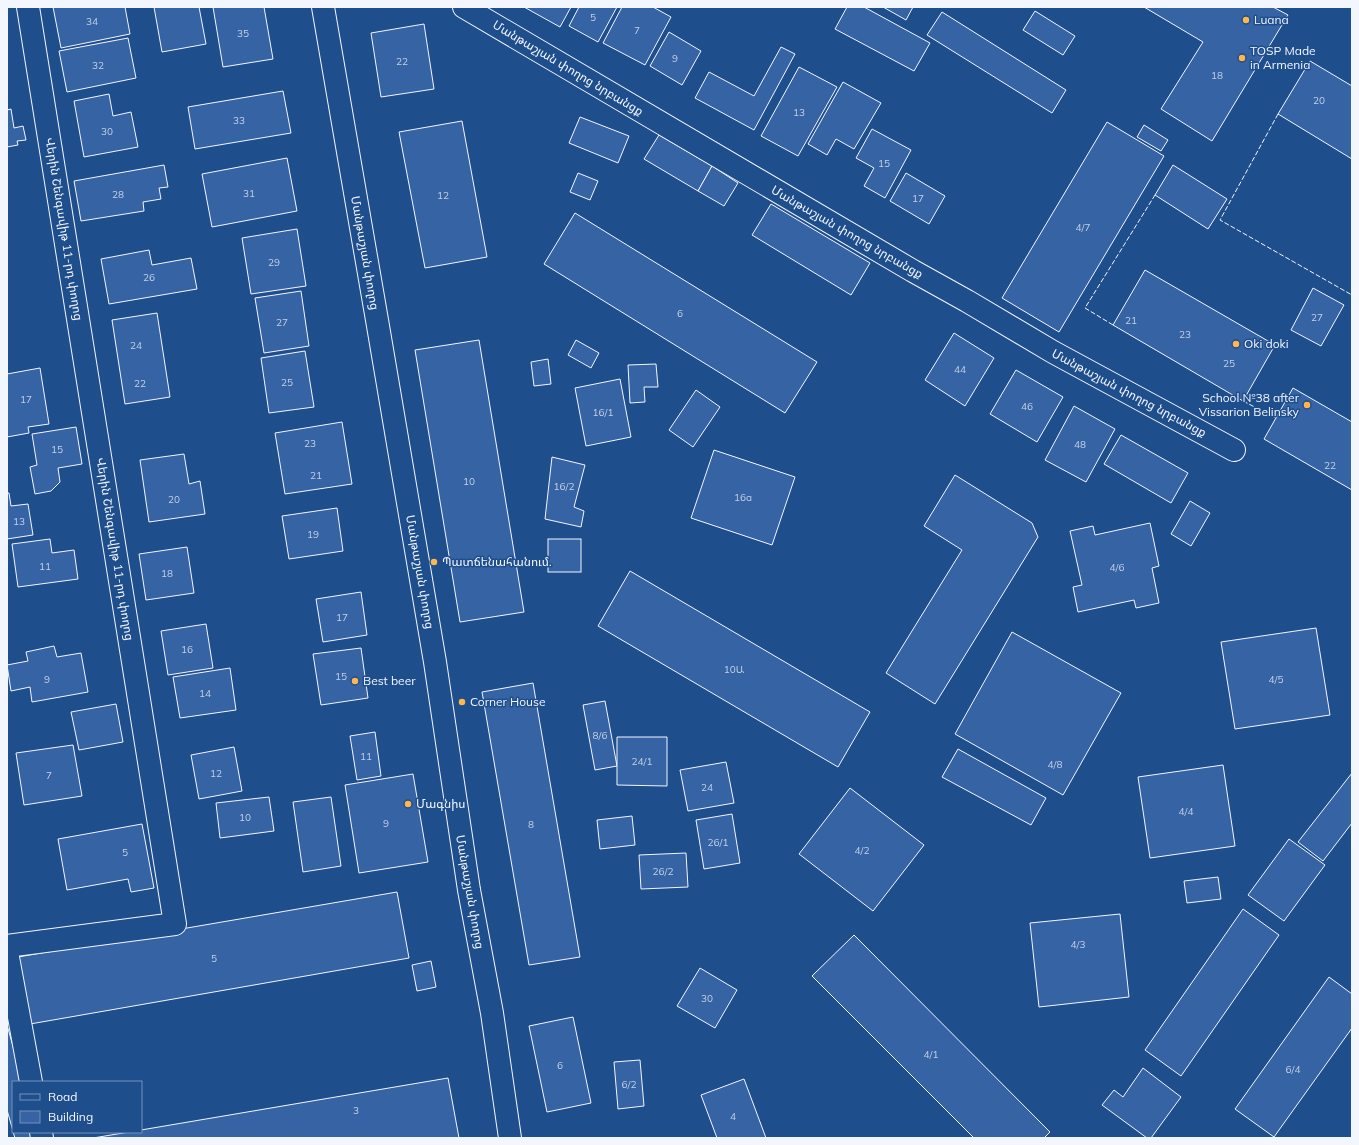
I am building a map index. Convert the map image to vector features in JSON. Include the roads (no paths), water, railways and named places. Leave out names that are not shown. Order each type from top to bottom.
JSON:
[{"type":"street","name":"Վերին Շենգավիթ 11-րդ փողոց","points":[[7,946],[175,924],[28,7]]},
{"type":"street","name":"Մանթաշյան փողոց","points":[[323,7],[435,662],[469,890],[492,1013],[510,1138]]},
{"type":"street","name":"Մանթաշյան փողոց նրբանցք","points":[[464,7],[892,260],[967,301],[1053,352],[1234,450]]},
{"type":"street","points":[[7,952],[31,1081]]},
{"type":"place","name":"Luana","points":[[1246,20]]},
{"type":"place","name":"TOSP Made in Armenia","points":[[1242,58]]},
{"type":"place","name":"Oki doki","points":[[1236,344]]},
{"type":"place","name":"School №38 after Vissarion Belinsky","points":[[1307,405]]},
{"type":"place","name":"Պատճենահանում.","points":[[434,562]]},
{"type":"place","name":"Best beer","points":[[355,681]]},
{"type":"place","name":"Corner House","points":[[462,702]]},
{"type":"place","name":"Մագնիս","points":[[408,804]]}]
